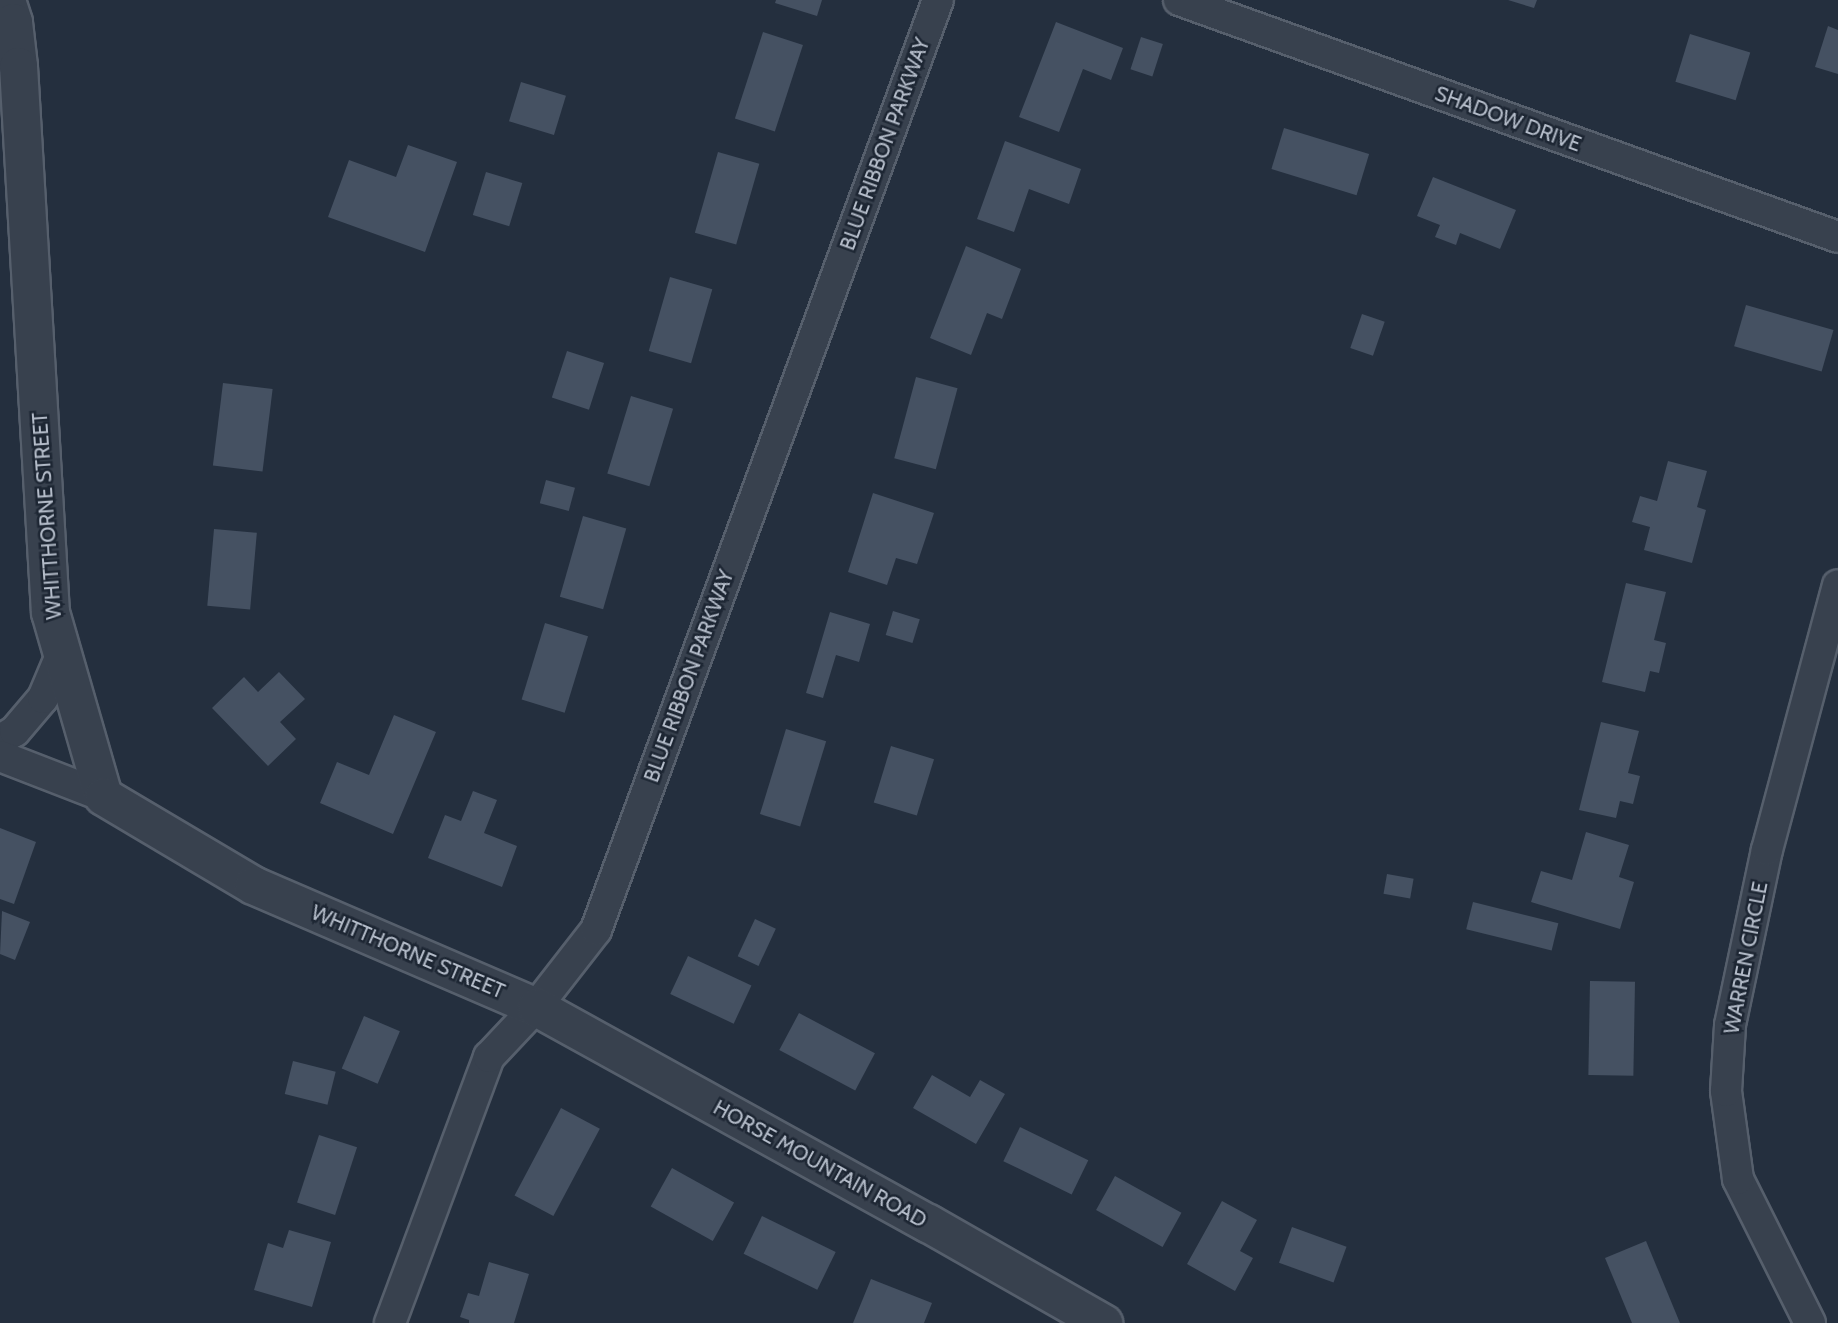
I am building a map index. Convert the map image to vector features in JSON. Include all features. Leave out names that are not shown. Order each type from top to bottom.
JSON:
[{"type":"street","name":"WHITTHORNE STREET","points":[[6,0],[13,22],[18,66],[50,612],[103,796],[253,885],[536,1007]]},
{"type":"street","name":"BLUE RIBBON PARKWAY","points":[[390,1323],[489,1057],[536,1007],[596,930],[938,0]]},
{"type":"street","name":"SHADOW DRIVE","points":[[1179,0],[1838,237]]},
{"type":"street","name":"WARREN CIRCLE","points":[[1810,1323],[1738,1179],[1726,1091],[1730,1026],[1764,864],[1838,585]]},
{"type":"street","points":[[0,740],[15,731],[43,698],[62,653]]},
{"type":"street","points":[[0,756],[103,796]]},
{"type":"street","name":"HORSE MOUNTAIN ROAD","points":[[536,1007],[928,1223],[1103,1323]]},
{"type":"building","points":[[776,0],[822,0],[817,16],[775,3]]},
{"type":"building","points":[[1508,0],[1537,0],[1534,8]]},
{"type":"building","points":[[1056,22],[1123,48],[1111,80],[1083,69],[1059,132],[1019,117]]},
{"type":"building","points":[[1828,26],[1838,30],[1838,74],[1815,67]]},
{"type":"building","points":[[763,32],[803,45],[775,132],[735,119]]},
{"type":"building","points":[[1690,34],[1750,52],[1736,100],[1675,82]]},
{"type":"building","points":[[1141,37],[1163,44],[1152,76],[1130,69]]},
{"type":"building","points":[[521,82],[566,96],[554,135],[509,121]]},
{"type":"building","points":[[1284,128],[1369,154],[1357,195],[1271,169]]},
{"type":"building","points":[[1005,141],[1081,169],[1069,204],[1029,189],[1014,232],[977,219]]},
{"type":"building","points":[[408,145],[457,162],[425,252],[328,217],[349,160],[396,177]]},
{"type":"building","points":[[718,152],[759,164],[736,245],[695,233]]},
{"type":"building","points":[[486,172],[522,183],[509,226],[473,215]]},
{"type":"building","points":[[1433,177],[1516,210],[1500,249],[1460,233],[1456,245],[1435,237],[1440,225],[1417,216]]},
{"type":"building","points":[[966,246],[1021,269],[1002,319],[987,313],[971,355],[930,338]]},
{"type":"building","points":[[670,277],[712,289],[691,363],[649,351]]},
{"type":"building","points":[[1746,305],[1833,330],[1822,371],[1734,346]]},
{"type":"building","points":[[1362,314],[1385,322],[1373,356],[1350,348]]},
{"type":"building","points":[[567,351],[604,363],[589,410],[552,398]]},
{"type":"building","points":[[916,377],[958,388],[936,469],[894,458]]},
{"type":"building","points":[[223,383],[273,389],[263,471],[213,465]]},
{"type":"building","points":[[631,396],[673,409],[649,486],[607,473]]},
{"type":"building","points":[[1668,461],[1707,471],[1697,507],[1706,510],[1692,563],[1644,550],[1650,527],[1632,522],[1640,496],[1657,501]]},
{"type":"building","points":[[546,480],[575,488],[569,511],[540,503]]},
{"type":"building","points":[[873,493],[934,513],[917,564],[896,558],[887,585],[848,572]]},
{"type":"building","points":[[583,516],[626,528],[603,609],[560,597]]},
{"type":"building","points":[[214,529],[257,533],[250,609],[207,606]]},
{"type":"building","points":[[1626,583],[1666,592],[1654,640],[1666,643],[1659,673],[1650,671],[1645,692],[1602,682]]},
{"type":"building","points":[[893,611],[920,619],[912,643],[886,635]]},
{"type":"building","points":[[830,612],[870,624],[859,662],[836,655],[823,698],[806,693]]},
{"type":"building","points":[[545,623],[588,636],[565,713],[522,700]]},
{"type":"building","points":[[279,672],[305,699],[280,722],[296,739],[268,766],[212,708],[244,677],[258,692]]},
{"type":"building","points":[[394,715],[436,732],[393,834],[320,803],[337,762],[369,775]]},
{"type":"building","points":[[1601,722],[1639,731],[1628,773],[1640,776],[1633,804],[1620,801],[1616,818],[1579,810]]},
{"type":"building","points":[[786,729],[826,741],[800,826],[760,814]]},
{"type":"building","points":[[891,746],[934,759],[917,816],[874,802]]},
{"type":"building","points":[[473,791],[497,800],[484,833],[517,846],[502,887],[428,858],[445,815],[461,821]]},
{"type":"building","points":[[0,828],[36,842],[14,904],[0,899]]},
{"type":"building","points":[[1586,832],[1629,845],[1619,877],[1634,882],[1620,929],[1531,902],[1541,871],[1572,880]]},
{"type":"building","points":[[1387,874],[1414,879],[1410,898],[1384,894]]},
{"type":"building","points":[[1473,902],[1558,923],[1552,950],[1466,929]]},
{"type":"building","points":[[2,911],[30,922],[15,960],[0,954]]},
{"type":"building","points":[[755,919],[776,929],[759,966],[738,956]]},
{"type":"building","points":[[688,956],[751,986],[734,1024],[670,994]]},
{"type":"building","points":[[1590,981],[1635,982],[1633,1076],[1588,1075]]},
{"type":"building","points":[[799,1013],[875,1053],[855,1090],[779,1050]]},
{"type":"building","points":[[364,1016],[400,1031],[378,1084],[342,1068]]},
{"type":"building","points":[[293,1061],[336,1072],[327,1105],[285,1094]]},
{"type":"building","points":[[932,1075],[970,1097],[980,1080],[1005,1094],[976,1144],[913,1108]]},
{"type":"building","points":[[561,1108],[600,1129],[553,1216],[515,1195]]},
{"type":"building","points":[[1020,1127],[1088,1160],[1072,1194],[1003,1161]]},
{"type":"building","points":[[319,1135],[357,1147],[335,1215],[297,1203]]},
{"type":"building","points":[[672,1168],[734,1202],[713,1241],[651,1206]]},
{"type":"building","points":[[1115,1176],[1181,1213],[1163,1247],[1096,1210]]},
{"type":"building","points":[[1222,1201],[1257,1220],[1240,1251],[1253,1258],[1235,1291],[1187,1264]]},
{"type":"building","points":[[762,1216],[836,1252],[817,1290],[744,1254]]},
{"type":"building","points":[[1292,1227],[1347,1247],[1334,1283],[1279,1263]]},
{"type":"building","points":[[289,1230],[331,1242],[312,1307],[254,1290],[268,1243],[283,1248]]},
{"type":"building","points":[[1646,1241],[1680,1323],[1632,1323],[1605,1258]]},
{"type":"building","points":[[489,1262],[529,1274],[514,1323],[469,1323],[469,1320],[460,1317],[468,1293],[479,1296]]},
{"type":"building","points":[[871,1279],[932,1303],[924,1323],[853,1323]]}]
